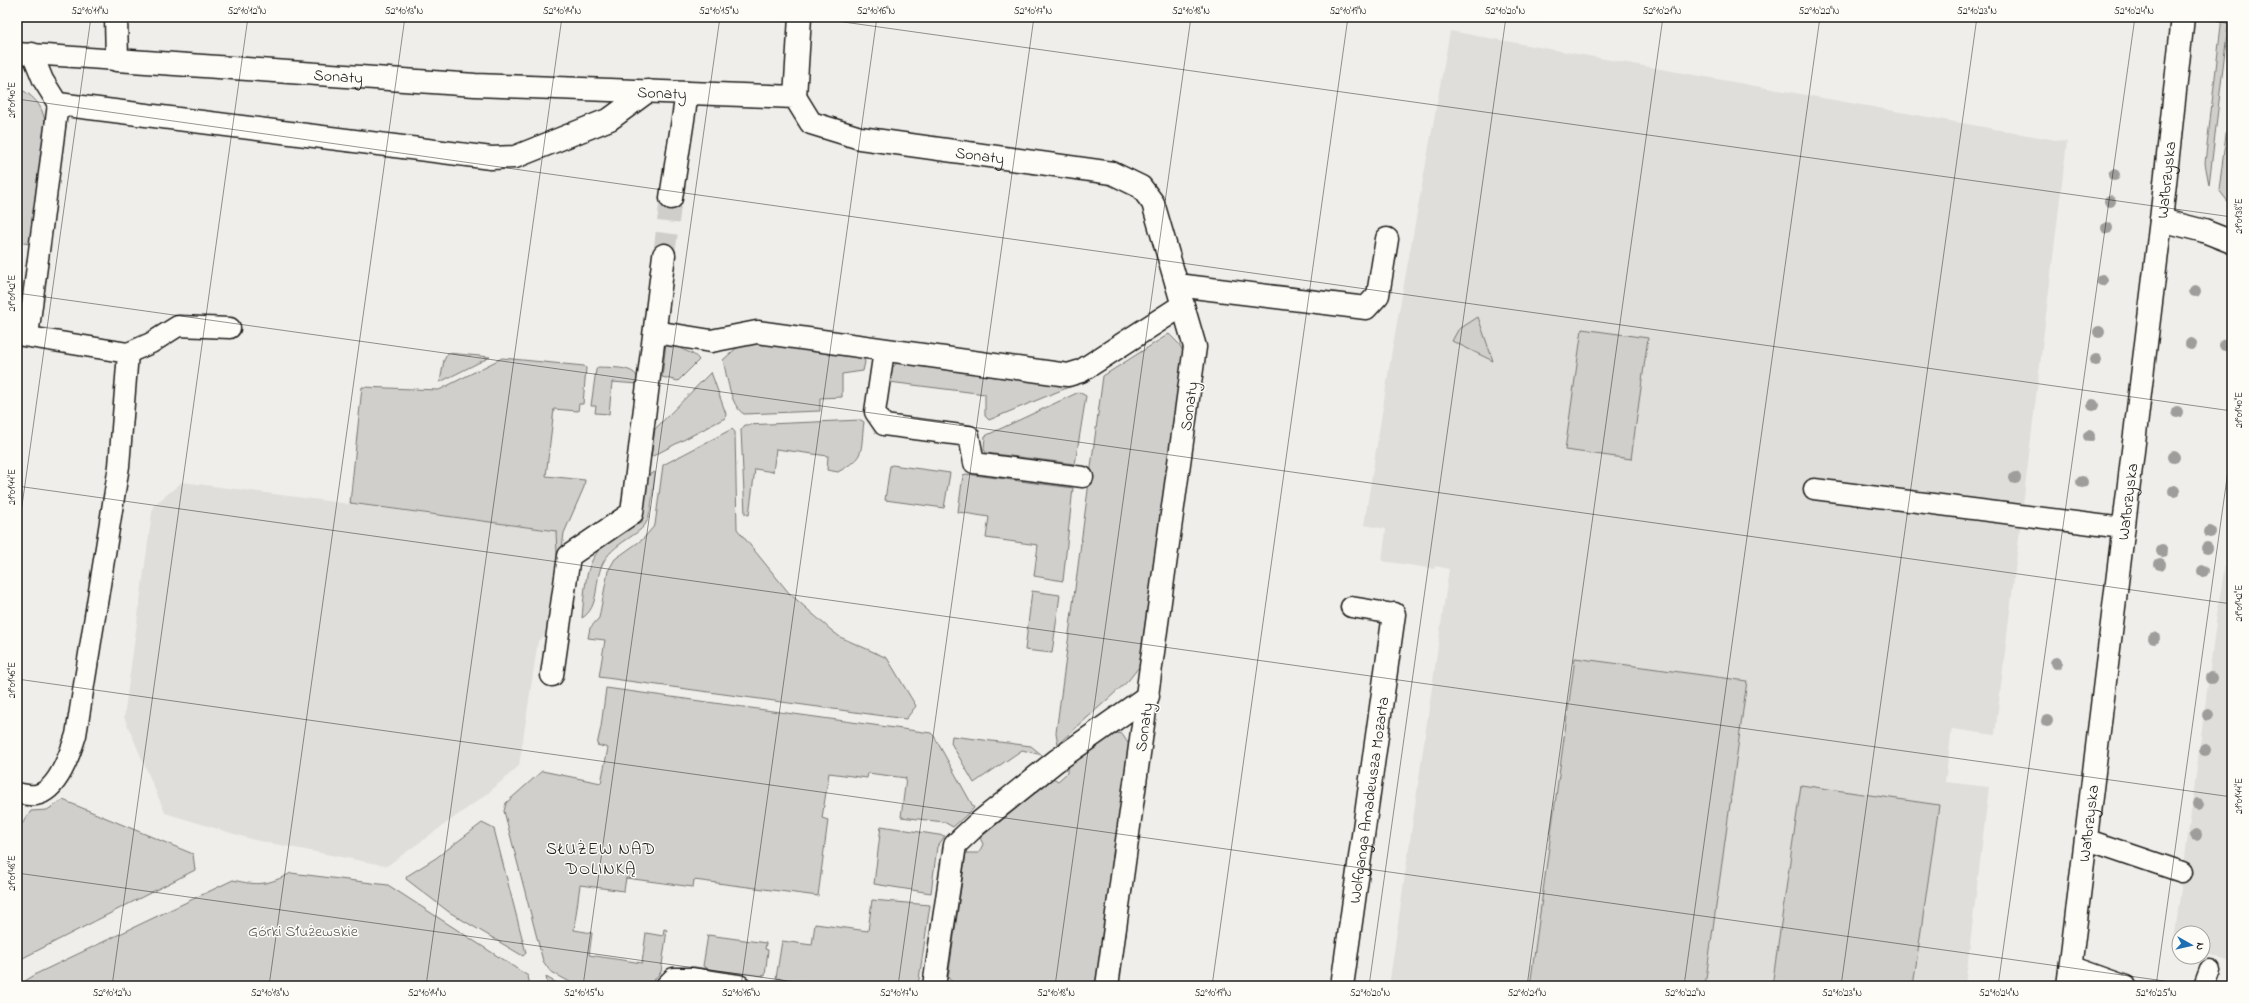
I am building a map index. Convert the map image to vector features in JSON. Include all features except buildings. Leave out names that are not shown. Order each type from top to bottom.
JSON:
[{"type":"street","points":[[116,17],[117,60]]},
{"type":"street","points":[[795,97],[800,17]]},
{"type":"street","name":"Wałbrzyska","points":[[2069,976],[2122,528],[2161,220],[2183,17]]},
{"type":"street","name":"Sonaty","points":[[117,60],[476,85],[795,97],[811,123],[860,138],[1112,172],[1125,177],[1142,187],[1153,203],[1195,347],[1107,986]]},
{"type":"street","points":[[58,104],[491,158],[515,157],[610,119],[648,91]]},
{"type":"street","points":[[671,198],[687,93]]},
{"type":"street","points":[[2161,220],[2204,231],[2232,242]]},
{"type":"street","points":[[655,332],[711,341],[757,332],[884,351],[1068,375],[1081,371],[1180,295],[1366,308],[1378,295],[1387,239]]},
{"type":"street","points":[[552,675],[570,556],[632,512],[664,255]]},
{"type":"street","name":"Wolfganga Amadeusza Mozarta","points":[[1342,986],[1394,614]]},
{"type":"street","points":[[934,986],[955,845],[976,825],[1056,761],[1148,696]]},
{"type":"street","points":[[667,986],[674,979],[694,979],[739,986]]},
{"type":"lane","name":"Sonaty","points":[[24,53],[117,60]]},
{"type":"lane","points":[[24,53],[58,104],[22,335],[128,353],[151,343],[178,326],[230,328]]},
{"type":"lane","points":[[884,351],[876,412],[884,425],[969,436],[974,464],[1083,477]]},
{"type":"lane","points":[[17,793],[35,796],[48,790],[68,761],[76,735],[119,466],[128,353]]},
{"type":"lane","points":[[1814,489],[2122,528]]},
{"type":"lane","points":[[1351,607],[1394,614]]},
{"type":"lane","points":[[2085,839],[2182,872]]},
{"type":"lane","points":[[2069,976],[2126,986]]},
{"type":"shaded area","points":[[1450,31],[2067,142],[1995,735],[1952,729],[1945,782],[1989,787],[1965,986],[1389,986],[1449,569],[1435,566],[1435,569],[1382,561],[1386,529],[1364,525],[1392,350]]},
{"type":"shaded area","points":[[182,482],[556,531],[558,578],[551,630],[538,641],[519,766],[487,794],[387,866],[254,840],[165,813],[124,717],[153,506]]},
{"type":"shaded area","points":[[2232,521],[2232,963],[2211,955],[2211,925],[2176,925],[2217,615]]},
{"type":"green space","points":[[1453,17],[1542,17],[1541,22]]},
{"type":"green space","points":[[2222,17],[2229,17],[2209,185],[2205,163]]},
{"type":"green space","points":[[2232,87],[2232,207],[2219,190]]},
{"type":"green space","points":[[17,89],[20,89],[36,101],[42,111],[46,130],[30,244],[17,242]]},
{"type":"green space","points":[[1478,317],[1493,361],[1452,341],[1458,330]]},
{"type":"green space","points":[[1582,329],[1648,338],[1631,459],[1565,450]]},
{"type":"green space","points":[[1169,334],[1179,344],[1184,353],[1139,667],[1128,681],[1058,744],[1056,733],[1103,376]]},
{"type":"green space","points":[[674,342],[677,346],[694,355],[699,360],[678,381],[662,377],[666,343]]},
{"type":"green space","points":[[749,342],[862,354],[865,362],[863,371],[842,374],[842,397],[820,398],[820,411],[744,414],[739,410],[732,397],[723,360],[740,345]]},
{"type":"green space","points":[[448,353],[490,357],[440,382],[444,360]]},
{"type":"green space","points":[[502,358],[584,366],[586,368],[583,404],[579,404],[578,411],[554,409],[546,476],[585,480],[584,487],[564,533],[558,578],[556,531],[350,503],[362,387],[439,390]]},
{"type":"green space","points":[[899,361],[1072,384],[1081,382],[989,420],[985,416],[985,394],[889,382],[892,368]]},
{"type":"green space","points":[[598,367],[624,369],[635,373],[638,378],[638,384],[612,382],[609,414],[595,413],[596,406],[591,406],[596,370]]},
{"type":"green space","points":[[711,372],[726,414],[725,418],[651,457],[655,429]]},
{"type":"green space","points":[[1079,392],[1086,396],[1075,464],[986,453],[984,449],[985,436]]},
{"type":"green space","points":[[861,420],[864,422],[860,453],[853,462],[838,472],[827,470],[828,456],[776,449],[773,472],[755,469],[749,515],[745,514],[741,430],[745,425]]},
{"type":"green space","points":[[732,429],[735,432],[737,529],[789,593],[831,630],[840,637],[887,658],[916,706],[906,719],[599,677],[605,640],[588,638],[590,628],[599,618],[608,571],[615,559],[643,539],[655,525],[663,465]]},
{"type":"green space","points":[[892,465],[950,473],[944,508],[885,500],[890,466]]},
{"type":"green space","points":[[655,472],[652,503],[647,521],[639,531],[619,545],[607,557],[602,565],[592,607],[582,618],[586,582],[593,558],[610,540],[642,522],[648,475]]},
{"type":"green space","points":[[966,474],[1073,488],[1063,581],[1034,576],[1038,545],[986,538],[989,517],[958,512],[963,475]]},
{"type":"green space","points":[[1032,591],[1060,595],[1052,653],[1025,650]]},
{"type":"green space","points":[[1575,658],[1747,681],[1705,986],[1530,986]]},
{"type":"green space","points":[[606,688],[931,733],[974,808],[953,827],[944,822],[901,817],[906,778],[868,773],[867,778],[829,773],[822,818],[828,820],[818,896],[694,880],[693,887],[626,878],[624,891],[580,885],[574,930],[592,933],[589,955],[642,963],[646,933],[663,936],[664,929],[667,930],[661,972],[649,986],[577,986],[550,971],[543,961],[504,811],[506,803],[542,771],[601,783],[608,748],[597,745]]},
{"type":"green space","points":[[1110,732],[1122,734],[1130,746],[1098,986],[955,986],[955,984],[948,978],[966,853],[979,853],[983,844],[980,838],[1053,778],[1058,781],[1067,773],[1067,767]]},
{"type":"green space","points":[[952,736],[1031,746],[1042,755],[1022,750],[974,783],[951,743]]},
{"type":"green space","points":[[1801,785],[1939,805],[1913,986],[1772,986]]},
{"type":"green space","points":[[63,800],[193,854],[195,870],[17,961],[17,831],[31,811],[47,810]]},
{"type":"green space","points":[[482,823],[494,829],[526,953],[523,956],[449,912],[406,879],[407,876],[436,858]]},
{"type":"green space","points":[[881,826],[945,836],[937,847],[931,893],[874,884]]},
{"type":"green space","name":"Górki Służewskie","points":[[291,873],[388,885],[528,976],[530,986],[17,986],[38,973],[233,880],[256,884],[276,880]]},
{"type":"green space","points":[[872,900],[930,905],[918,986],[835,986],[776,978],[782,941],[812,945],[815,924],[868,931]]},
{"type":"green space","points":[[708,935],[766,943],[765,949],[768,950],[765,976],[708,969],[703,966]]},
{"type":"green space","points":[[546,977],[562,986],[548,986]]},
{"type":"tunnel","points":[[664,255],[671,198]]},
{"type":"district","name":"SŁUŻEW NAD DOLINKĄ","points":[[601,858]]}]
